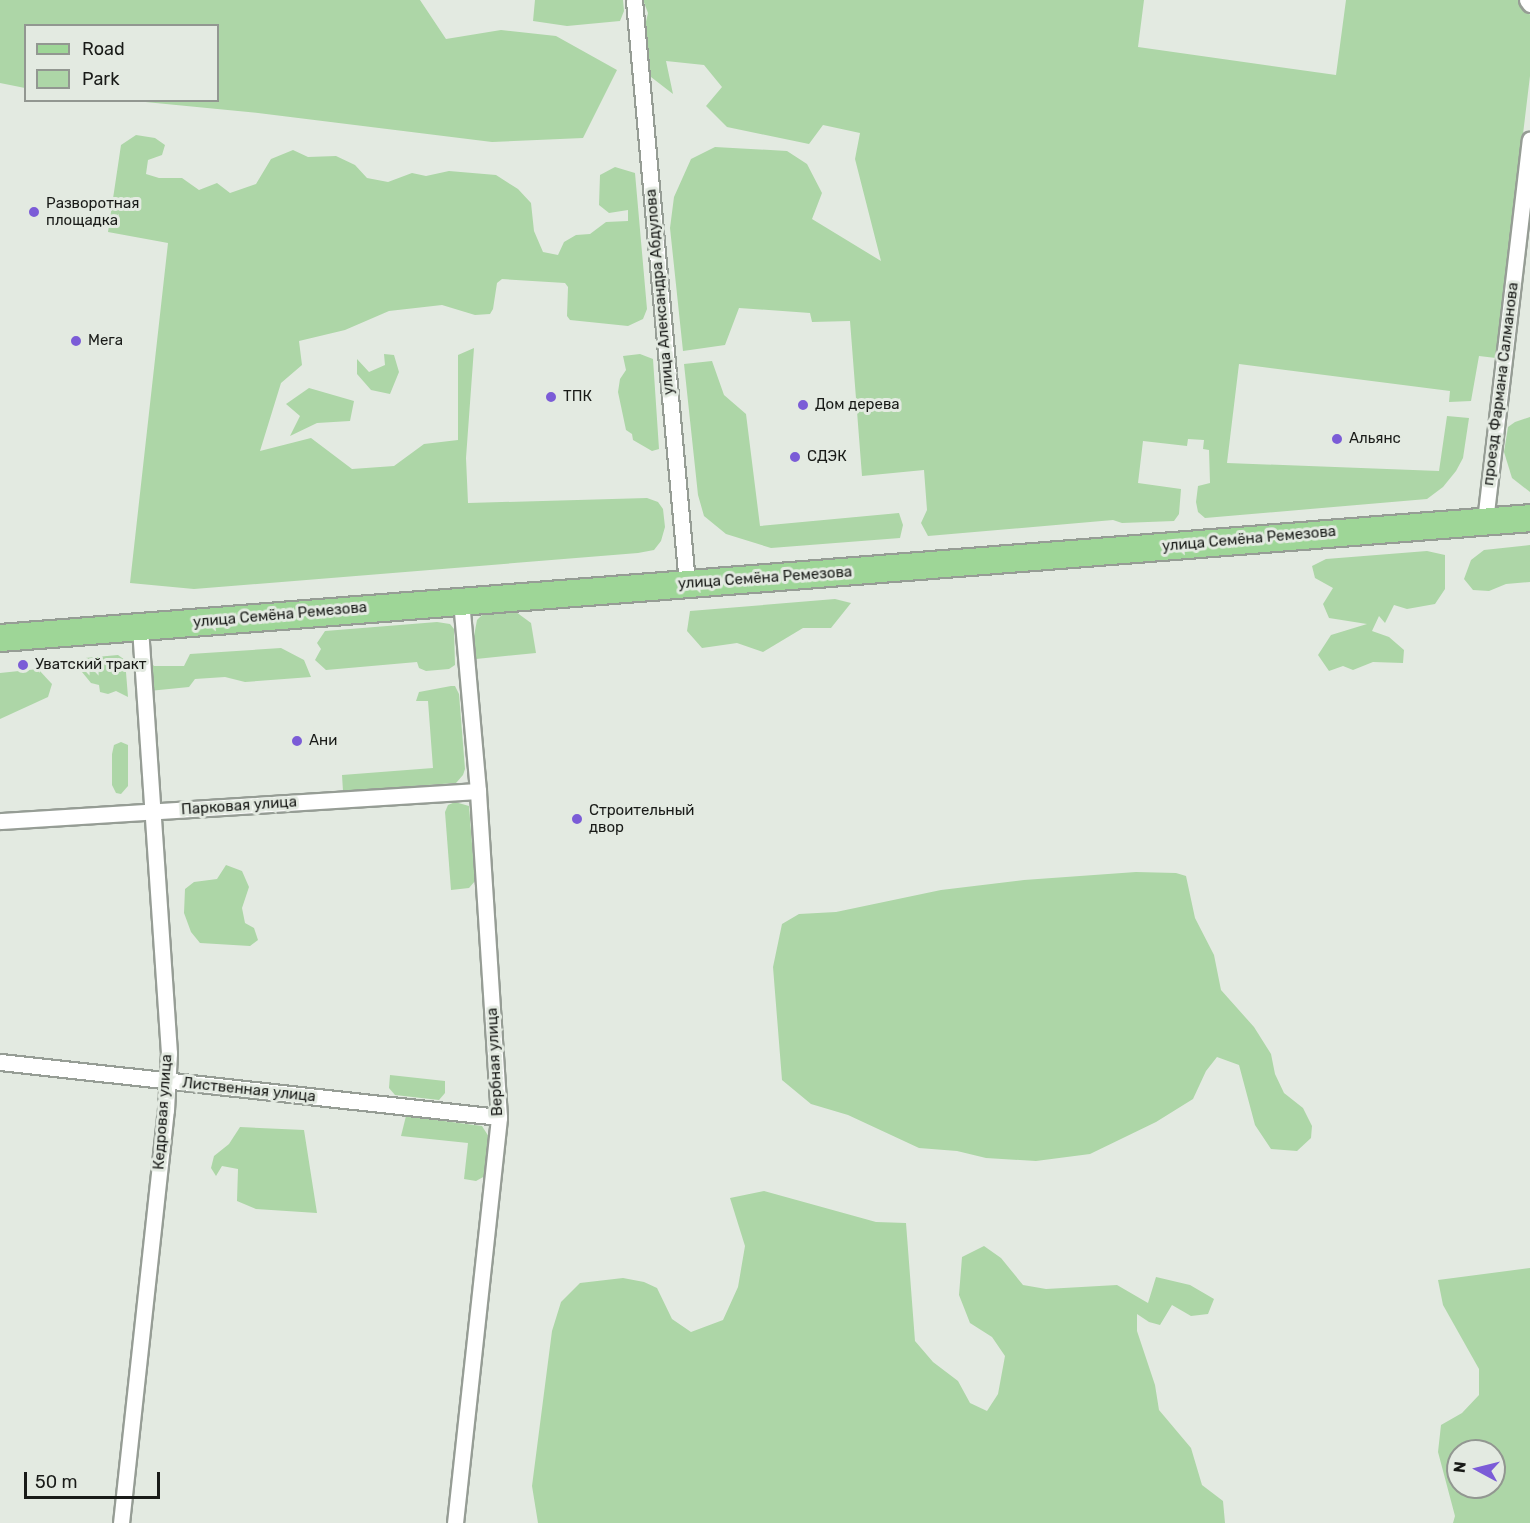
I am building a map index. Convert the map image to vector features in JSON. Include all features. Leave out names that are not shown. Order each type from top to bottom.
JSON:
[{"type":"main road","name":"улица Семёна Ремезова","points":[[0,638],[461,600],[1530,518]]},
{"type":"street","name":"улица Александра Абдулова","points":[[634,0],[687,584]]},
{"type":"street","points":[[1527,0],[1530,4]]},
{"type":"street","name":"проезд Фармана Салманова","points":[[1485,521],[1530,140]]},
{"type":"street","name":"Вербная улица","points":[[454,1523],[499,1117],[478,791],[461,600]]},
{"type":"street","name":"Кедровая улица","points":[[121,1523],[168,1081],[169,1053],[140,627]]},
{"type":"street","name":"Парковая улица","points":[[0,820],[478,791]]},
{"type":"street","name":"Лиственная улица","points":[[0,1062],[499,1117]]},
{"type":"green space","points":[[0,0],[420,0],[446,39],[501,30],[556,36],[617,70],[583,138],[492,142],[258,113],[145,102],[219,102],[219,24],[24,24],[24,88],[0,83]]},
{"type":"green space","points":[[535,0],[623,0],[624,11],[620,21],[567,26],[533,21]]},
{"type":"green space","points":[[643,0],[1144,0],[1138,47],[1336,75],[1346,0],[1523,0],[1530,15],[1530,76],[1496,358],[1479,356],[1471,401],[1449,402],[1450,391],[1239,364],[1227,463],[1439,471],[1447,416],[1469,418],[1463,458],[1456,471],[1443,487],[1427,499],[1205,518],[1198,512],[1196,502],[1198,486],[1210,483],[1209,450],[1203,449],[1204,440],[1188,439],[1187,446],[1143,441],[1138,483],[1181,489],[1179,514],[1174,521],[1122,523],[1113,520],[928,536],[921,523],[927,510],[924,470],[862,476],[850,321],[812,322],[810,313],[739,308],[725,345],[683,351],[670,228],[674,197],[691,159],[715,147],[787,151],[807,164],[822,193],[812,219],[881,261],[855,159],[860,133],[823,125],[809,144],[727,127],[706,106],[722,87],[704,65],[666,61],[673,94],[651,77],[641,43],[648,13]]},
{"type":"green space","points":[[136,135],[155,138],[165,145],[162,155],[148,160],[146,174],[159,178],[182,178],[199,190],[217,183],[230,193],[256,184],[271,159],[293,150],[308,157],[336,156],[355,165],[367,178],[388,182],[412,173],[426,176],[449,171],[496,175],[518,189],[531,203],[534,231],[543,252],[558,255],[564,242],[576,235],[590,234],[606,222],[628,221],[628,210],[609,213],[599,205],[600,175],[615,167],[635,173],[647,309],[643,319],[628,326],[570,320],[567,316],[568,287],[565,283],[502,279],[497,283],[493,309],[490,314],[475,315],[442,305],[389,311],[345,330],[299,341],[302,365],[281,383],[260,451],[311,438],[352,469],[394,466],[424,444],[458,440],[458,355],[474,348],[466,458],[468,503],[647,498],[658,502],[663,509],[665,527],[661,541],[654,550],[194,589],[130,583],[168,243],[108,232],[121,145]]},
{"type":"green space","points":[[384,354],[394,355],[399,372],[390,394],[371,390],[357,374],[357,359],[369,372],[385,365]]},
{"type":"green space","points":[[640,354],[653,359],[659,449],[652,451],[633,440],[632,434],[626,430],[618,392],[620,379],[626,370],[623,356]]},
{"type":"green space","points":[[712,361],[724,395],[746,414],[760,526],[899,513],[903,525],[900,538],[771,548],[726,534],[704,516],[698,495],[684,364]]},
{"type":"green space","points":[[309,388],[354,401],[350,421],[317,423],[290,436],[300,416],[286,404]]},
{"type":"green space","points":[[1530,417],[1530,492],[1512,478],[1504,452],[1508,427]]},
{"type":"green space","points":[[1530,545],[1530,582],[1506,584],[1489,591],[1473,590],[1464,579],[1471,560],[1484,550]]},
{"type":"green space","points":[[1427,551],[1445,555],[1445,589],[1435,604],[1407,609],[1394,605],[1385,623],[1379,616],[1372,631],[1389,637],[1404,650],[1403,663],[1373,662],[1353,670],[1343,666],[1329,671],[1318,655],[1331,635],[1367,624],[1329,618],[1323,604],[1333,588],[1315,578],[1312,566],[1326,559]]},
{"type":"green space","points":[[835,599],[851,603],[831,628],[803,628],[763,652],[737,643],[702,648],[687,631],[690,611]]},
{"type":"green space","points":[[516,612],[531,623],[536,653],[476,659],[474,636],[477,620],[482,615]]},
{"type":"green space","points":[[437,622],[450,624],[454,629],[455,665],[449,669],[426,671],[419,668],[417,662],[326,670],[315,660],[321,649],[317,643],[325,631]]},
{"type":"green space","points":[[281,648],[304,660],[311,677],[245,682],[225,677],[195,679],[189,687],[149,691],[147,658],[154,666],[184,666],[190,654]]},
{"type":"green space","points":[[118,655],[125,660],[128,697],[116,691],[108,694],[100,692],[99,685],[91,683],[82,672],[85,658]]},
{"type":"green space","points":[[38,669],[52,684],[48,697],[0,719],[0,673]]},
{"type":"green space","points":[[455,686],[459,694],[465,769],[456,783],[343,791],[342,775],[433,768],[428,701],[416,701],[419,692]]},
{"type":"green space","points":[[121,742],[128,745],[128,786],[121,794],[116,793],[112,785],[112,754],[114,745]]},
{"type":"green space","points":[[455,802],[469,806],[475,881],[469,888],[451,890],[445,812],[448,805]]},
{"type":"green space","points":[[226,865],[242,871],[249,887],[242,908],[245,923],[254,928],[258,940],[250,946],[200,943],[191,932],[184,913],[185,889],[194,882],[217,879]]},
{"type":"green space","points":[[1136,872],[1176,873],[1186,876],[1195,918],[1214,955],[1221,990],[1254,1027],[1271,1054],[1275,1074],[1284,1093],[1303,1108],[1312,1126],[1311,1138],[1297,1151],[1271,1149],[1255,1125],[1239,1065],[1217,1057],[1206,1071],[1193,1099],[1156,1122],[1090,1154],[1036,1161],[986,1158],[957,1151],[919,1148],[848,1115],[811,1104],[782,1080],[773,967],[782,924],[799,914],[836,912],[941,890],[1024,880]]},
{"type":"green space","points":[[390,1075],[445,1081],[445,1093],[439,1100],[395,1095],[389,1088]]},
{"type":"green space","points":[[406,1116],[482,1126],[489,1137],[485,1176],[476,1181],[464,1179],[468,1143],[401,1136]]},
{"type":"green space","points":[[240,1127],[304,1130],[317,1213],[256,1209],[237,1201],[238,1169],[222,1166],[216,1176],[211,1168],[214,1156],[229,1144]]},
{"type":"green space","points":[[764,1191],[876,1222],[906,1223],[915,1341],[933,1362],[958,1381],[970,1403],[987,1411],[998,1394],[1005,1356],[992,1337],[970,1323],[959,1295],[962,1257],[984,1246],[1001,1258],[1023,1285],[1046,1289],[1117,1285],[1148,1303],[1156,1277],[1190,1285],[1214,1299],[1208,1314],[1191,1316],[1172,1305],[1160,1325],[1149,1322],[1137,1314],[1137,1331],[1155,1385],[1159,1410],[1191,1448],[1202,1485],[1223,1501],[1225,1523],[538,1523],[532,1486],[552,1331],[561,1302],[580,1283],[623,1278],[644,1282],[657,1288],[672,1319],[691,1332],[723,1320],[738,1287],[745,1246],[730,1198]]},
{"type":"green space","points":[[1530,1268],[1530,1523],[1453,1523],[1455,1516],[1450,1499],[1506,1499],[1506,1439],[1446,1439],[1446,1482],[1438,1452],[1441,1425],[1462,1413],[1479,1395],[1479,1369],[1443,1305],[1438,1280]]},
{"type":"place","name":"Разворотная площадка","points":[[34,212]]},
{"type":"place","name":"Мега","points":[[76,341]]},
{"type":"place","name":"ТПК","points":[[551,397]]},
{"type":"place","name":"Дом дерева","points":[[803,405]]},
{"type":"place","name":"Альянс","points":[[1337,439]]},
{"type":"place","name":"СДЭК","points":[[795,457]]},
{"type":"place","name":"Уватский тракт","points":[[23,665]]},
{"type":"place","name":"Ани","points":[[297,741]]},
{"type":"place","name":"Строительный двор","points":[[577,819]]}]
